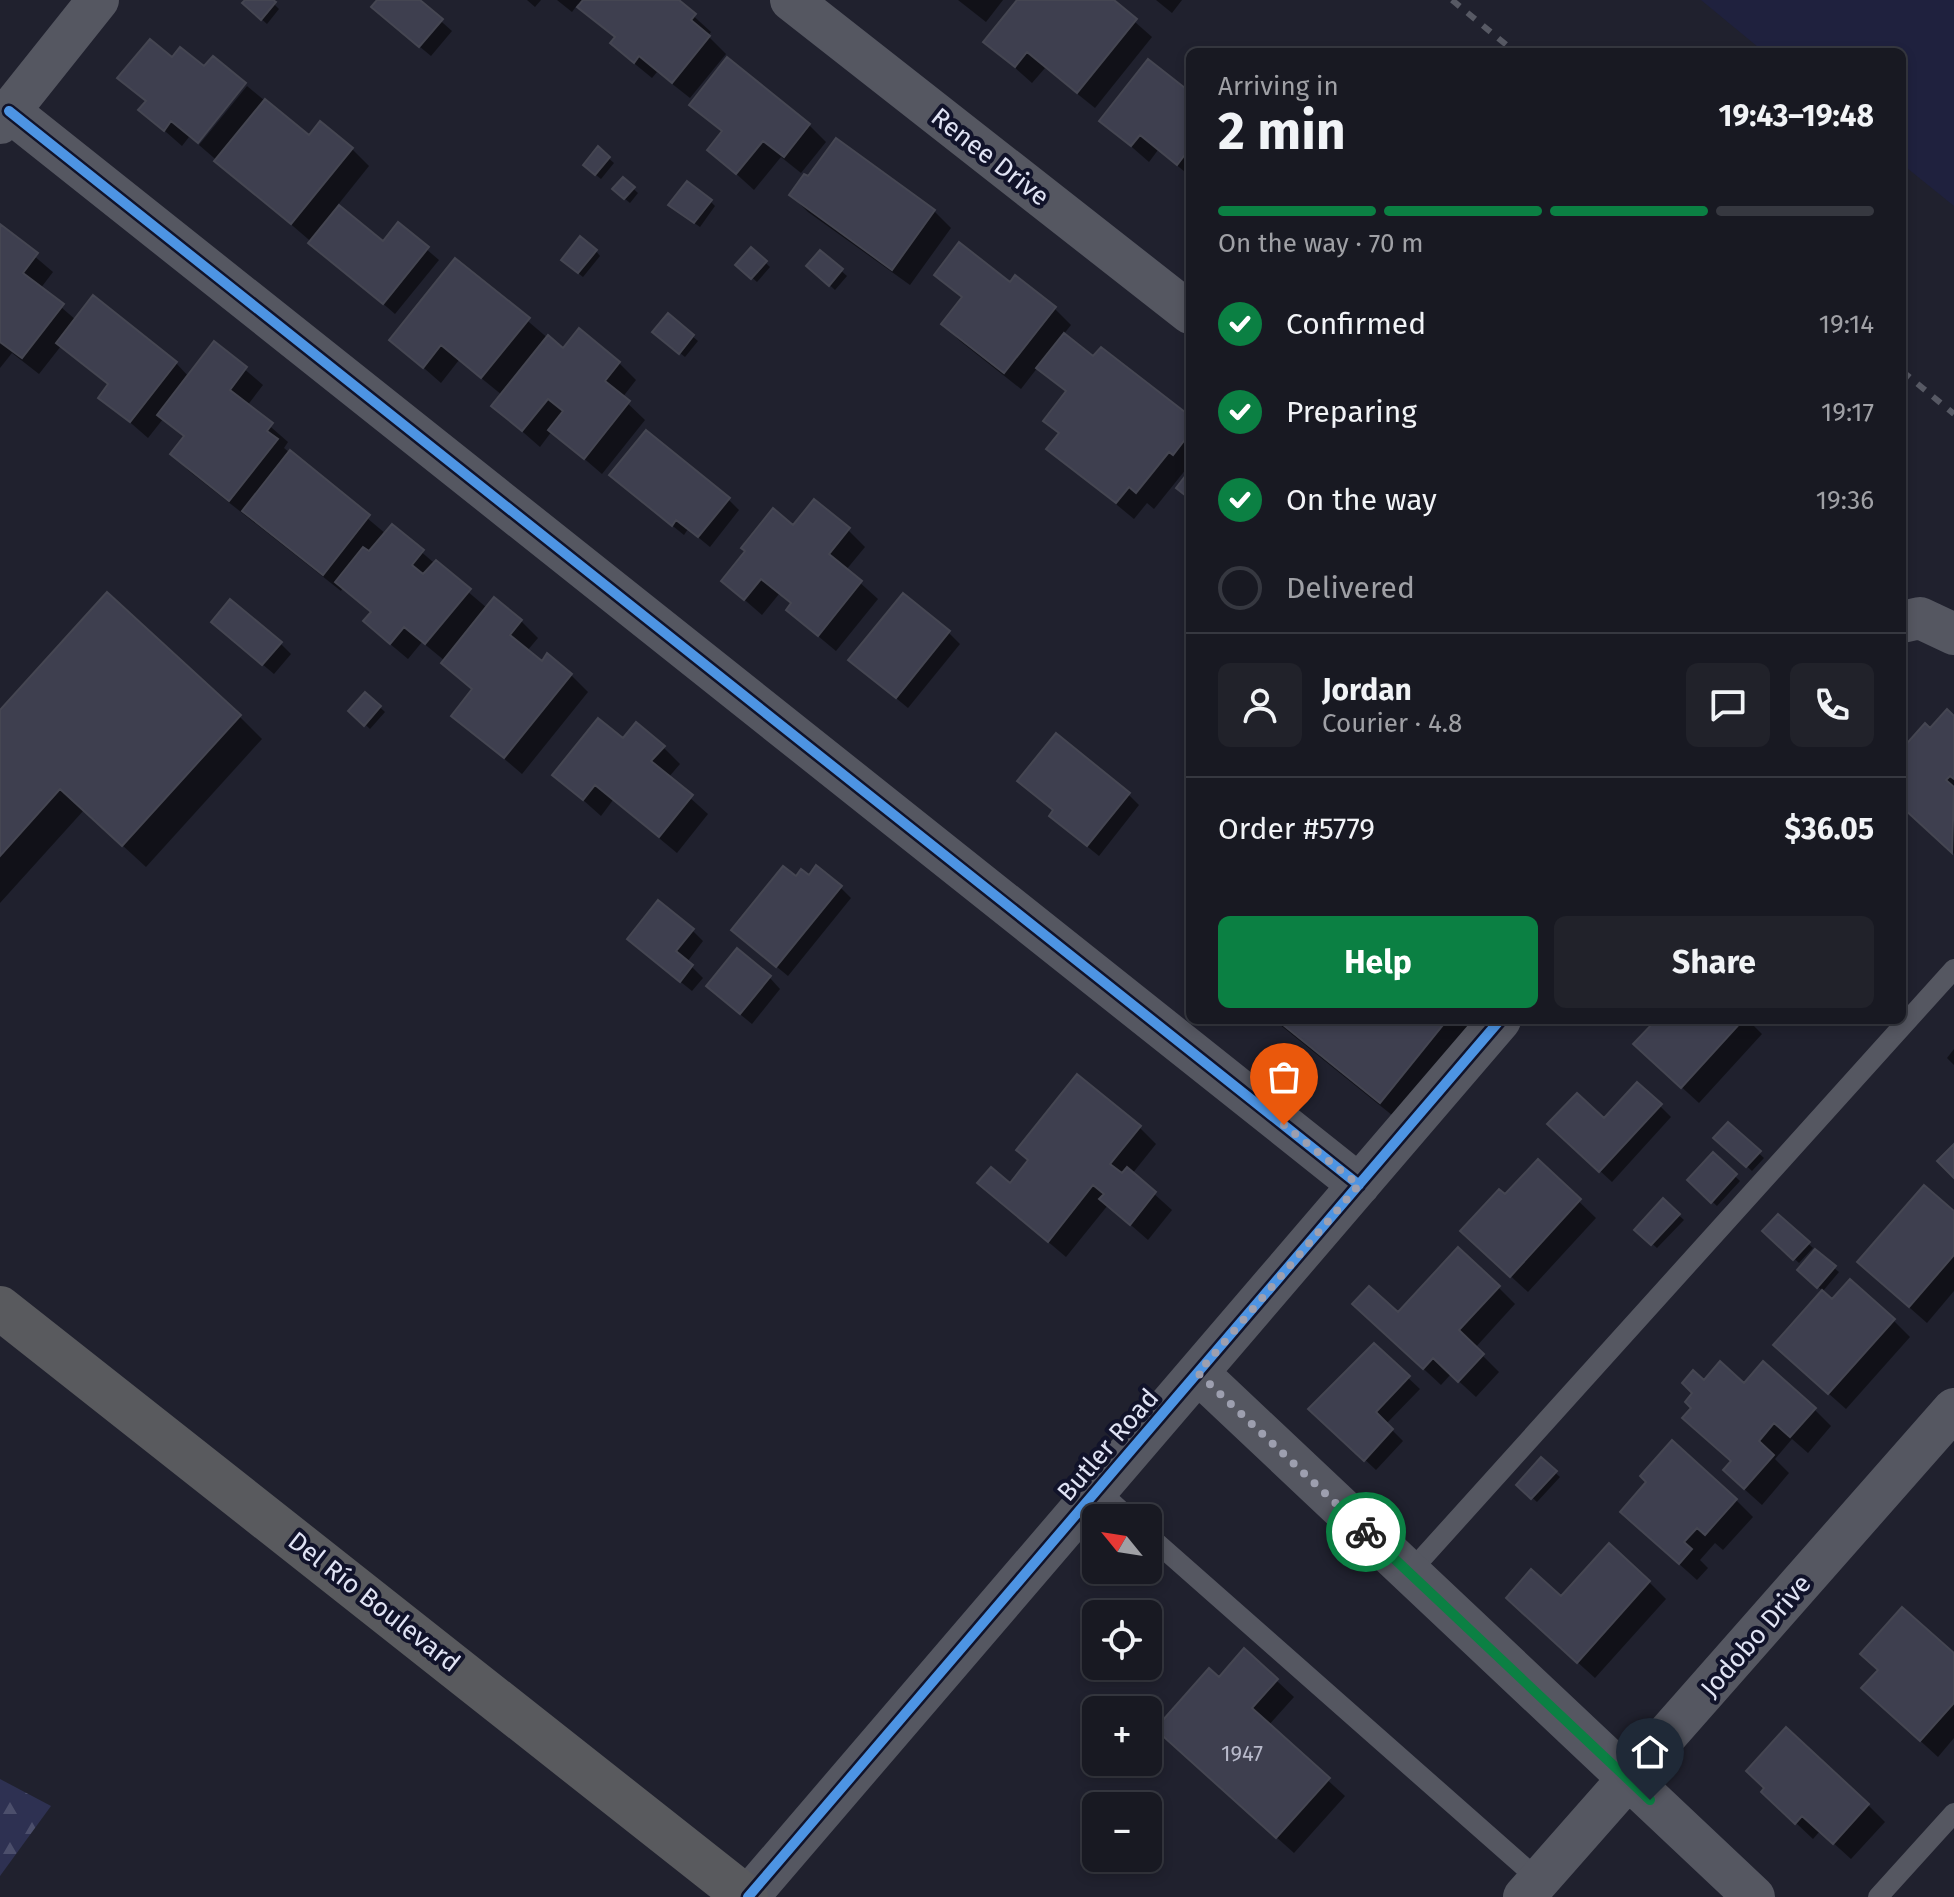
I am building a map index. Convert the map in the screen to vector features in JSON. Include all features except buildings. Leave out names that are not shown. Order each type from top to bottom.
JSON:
[{"type":"main road","name":"Del Río Boulevard","points":[[0,1308],[747,1897]]},
{"type":"street","points":[[98,0],[5,117],[1359,1185]]},
{"type":"street","name":"Renee Drive","points":[[791,0],[1186,310]]},
{"type":"street","points":[[1906,621],[1920,618],[1954,634]]},
{"type":"street","name":"Butler Road","points":[[747,1897],[1497,1024]]},
{"type":"street","points":[[1198,1373],[1754,1897]]},
{"type":"street","name":"Jodobo Drive","points":[[1532,1889],[1954,1409]]},
{"type":"lane","points":[[1906,1022],[1954,969]]},
{"type":"lane","points":[[1409,1573],[1904,1024]]},
{"type":"lane","points":[[1098,1490],[1114,1504]]},
{"type":"lane","points":[[1162,1548],[1532,1889]]},
{"type":"lane","points":[[1878,1897],[1954,1813]]},
{"type":"shaded area","points":[[1701,0],[1954,0],[1954,206],[1906,167],[1906,48],[1759,48]]},
{"type":"green space","points":[[0,1779],[51,1806],[0,1876]]},
{"type":"railway","points":[[1452,0],[1510,48]]},
{"type":"railway","points":[[1906,374],[1954,414]]},
{"type":"cycle path","points":[[9,111],[1359,1185]]},
{"type":"cycle path","points":[[748,1897],[1497,1024]]},
{"type":"way so far","points":[[1284,1125],[1359,1185],[1198,1373],[1366,1532]]},
{"type":"route","points":[[1366,1532],[1650,1800]]}]
